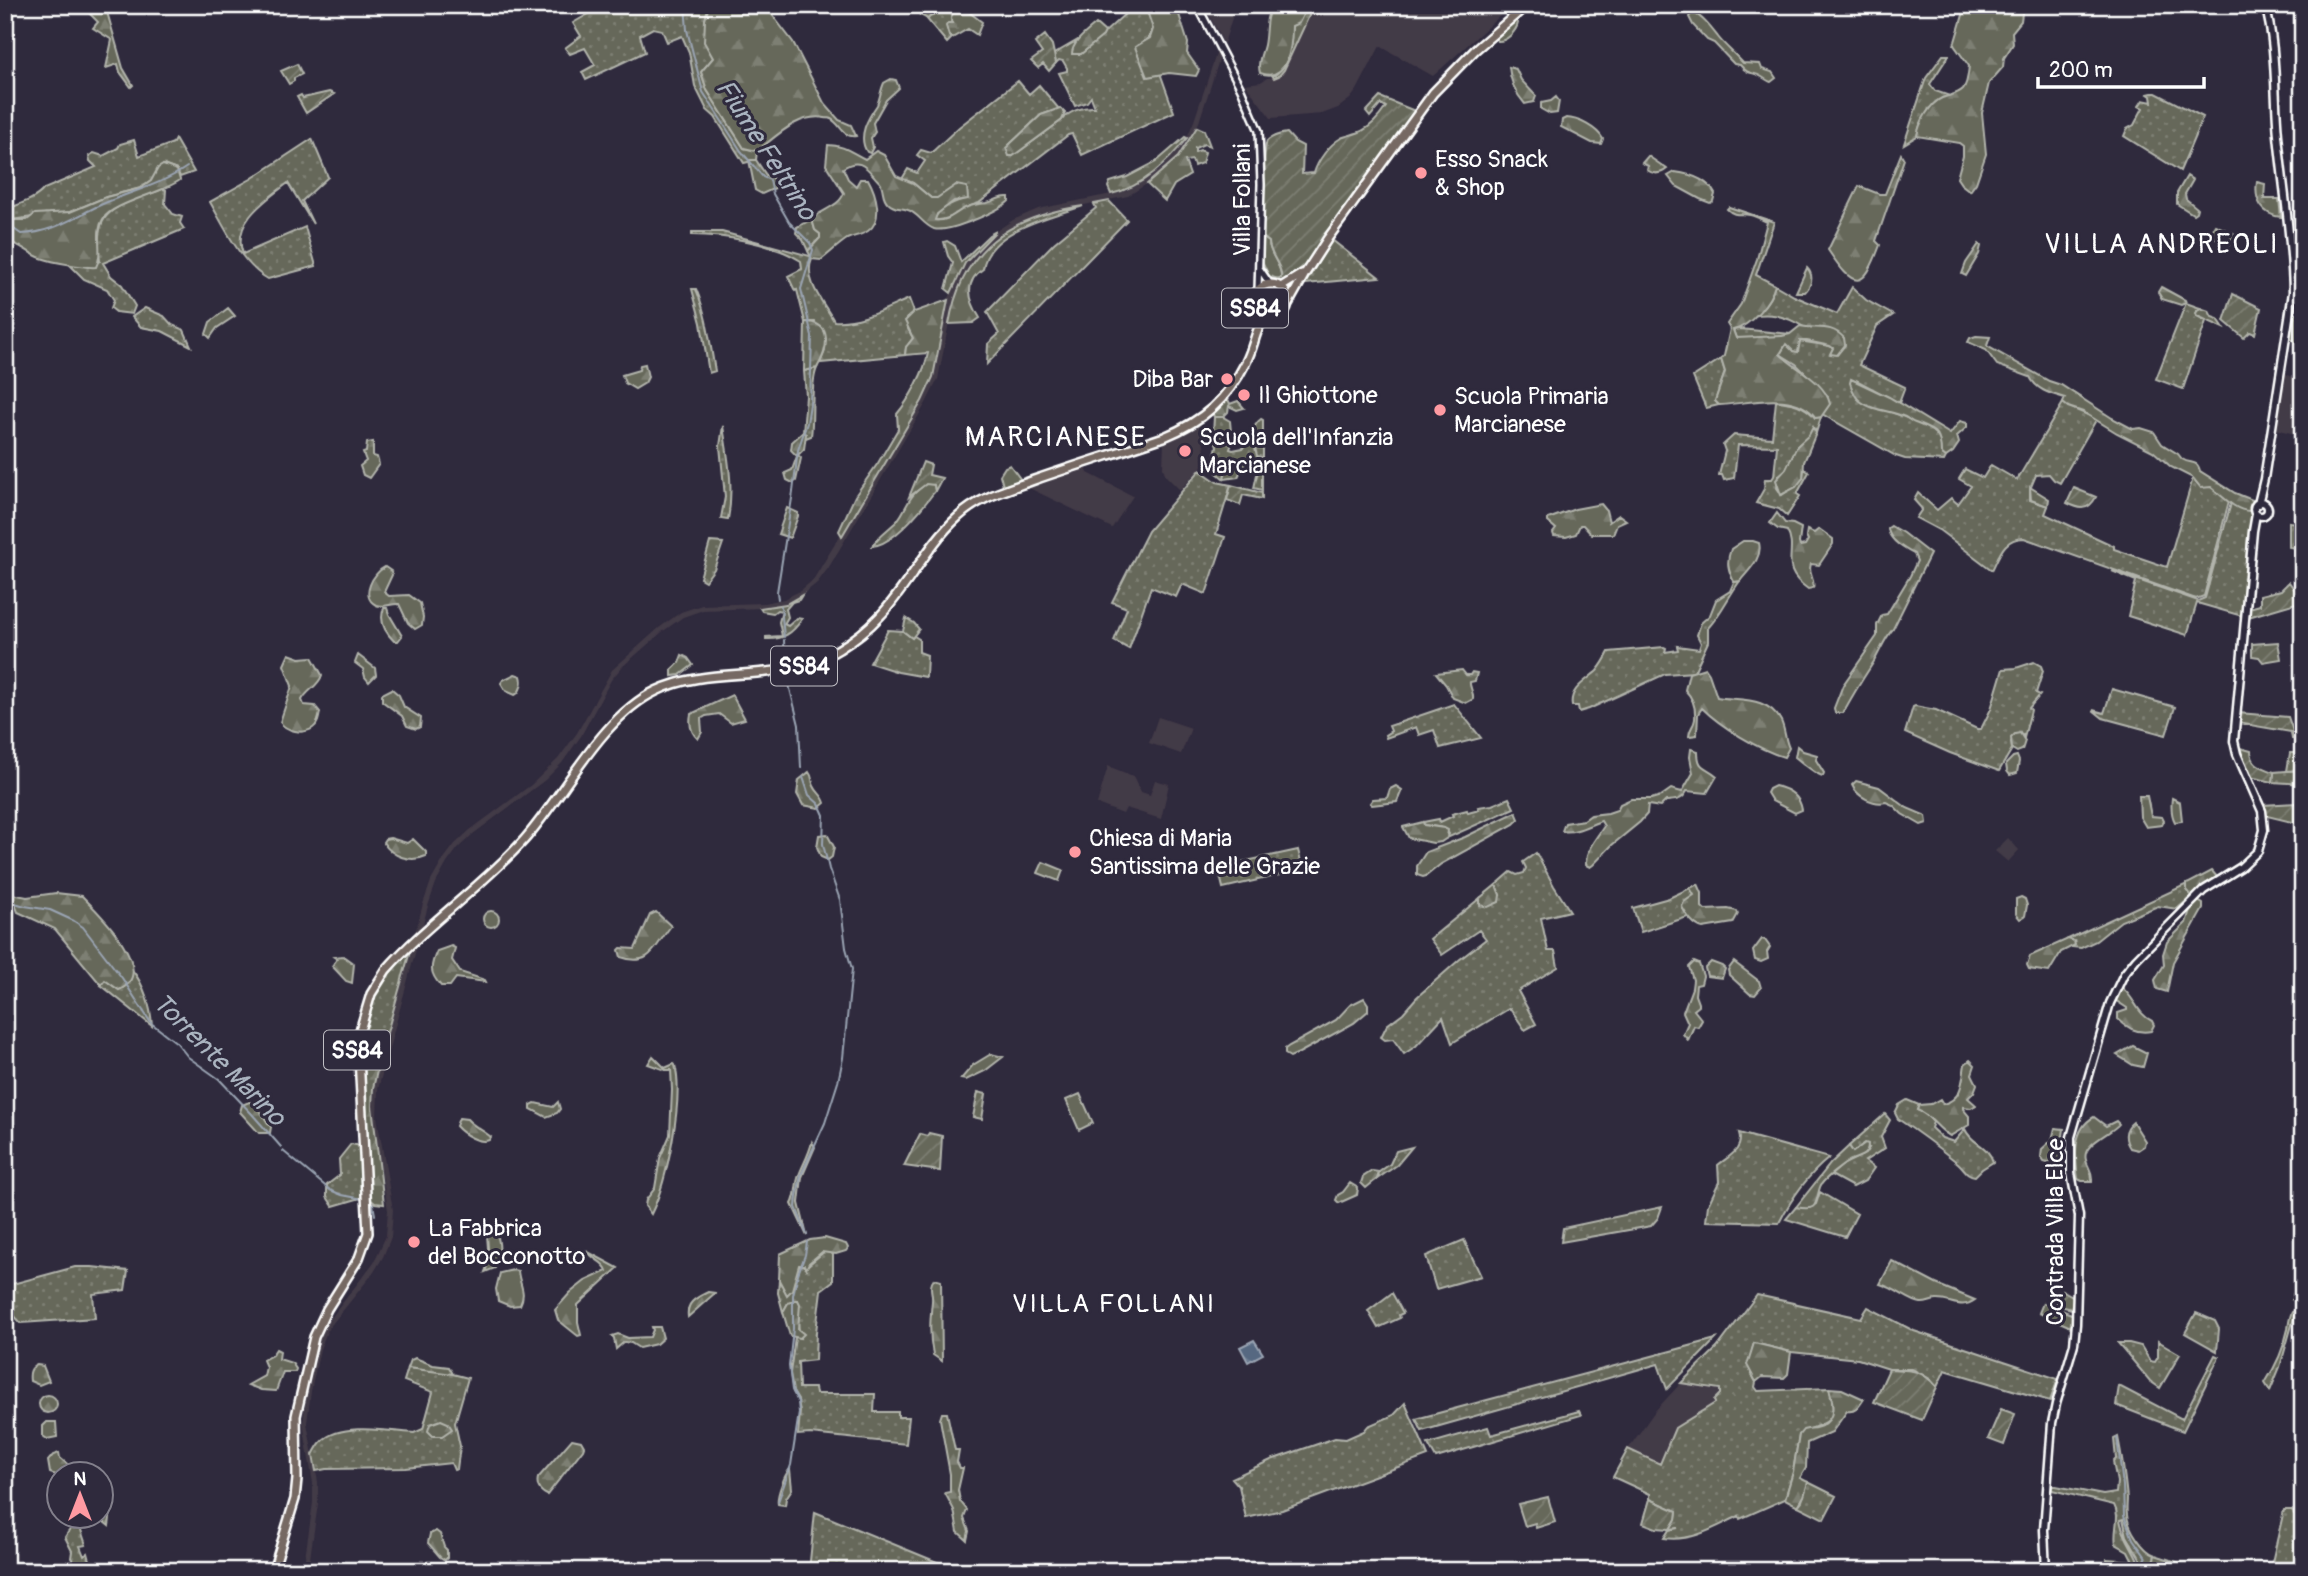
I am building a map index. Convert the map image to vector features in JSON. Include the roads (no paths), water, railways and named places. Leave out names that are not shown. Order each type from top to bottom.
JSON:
[{"type":"main road","name":"SS84","points":[[1255,307],[1264,317],[1280,316],[1306,272],[1433,93],[1475,50],[1527,5]]},
{"type":"main road","points":[[2261,504],[2268,509],[2266,514],[2260,516],[2254,509],[2261,504],[2293,292],[2273,60],[2265,5]]},
{"type":"main road","name":"SS84","points":[[1281,287],[1306,272]]},
{"type":"main road","name":"SS84","points":[[1255,336],[1254,299],[1258,290],[1270,284],[1281,287],[1287,294],[1288,304]]},
{"type":"main road","name":"SS84","points":[[273,1571],[295,1499],[298,1479],[296,1416],[314,1337],[327,1309],[363,1249],[368,1233],[357,1052],[361,1024],[371,994],[386,970],[524,839],[604,734],[640,699],[664,688],[693,680],[771,673],[804,666],[835,652],[872,624],[888,607],[942,535],[967,509],[1001,492],[1164,437],[1211,411],[1229,390],[1246,363],[1264,317]]},
{"type":"main road","name":"Contrada Villa Elce","points":[[2046,1571],[2044,1530],[2055,1405],[2075,1342],[2079,1216],[2069,1151],[2076,1117],[2110,1003],[2124,974],[2204,890],[2241,867],[2258,851],[2264,830],[2262,811],[2237,754],[2234,725],[2256,514]]},
{"type":"street","name":"Villa Follani","points":[[1197,5],[1241,89],[1259,131],[1258,290]]},
{"type":"street","name":"Villa Follani","points":[[1259,268],[1270,284]]},
{"type":"water","points":[[1254,1340],[1263,1354],[1248,1362],[1240,1347]]},
{"type":"waterway","name":"Fiume Feltrino","points":[[685,5],[687,30],[703,92],[741,151],[763,177],[770,180],[773,194],[789,222],[810,243],[813,250],[801,289],[812,336],[810,404],[798,450],[778,599]]},
{"type":"waterway","points":[[5,223],[21,234],[49,229],[104,203],[164,180],[187,167]]},
{"type":"waterway","points":[[5,288],[8,312],[5,316]]},
{"type":"waterway","name":"Fiume Feltrino","points":[[781,606],[784,637]]},
{"type":"waterway","name":"Fiume Feltrino","points":[[784,640],[785,667]]},
{"type":"waterway","name":"Fiume Feltrino","points":[[786,673],[799,725],[801,768]]},
{"type":"waterway","name":"Fiume Feltrino","points":[[803,777],[809,795],[819,804],[824,815],[823,844],[840,900],[846,948],[852,969],[838,1082],[825,1123],[801,1175],[797,1196],[796,1207],[807,1235]]},
{"type":"waterway","name":"Torrente Marino","points":[[5,900],[50,910],[83,927],[122,978],[151,1023],[177,1043],[188,1057],[219,1079],[281,1147]]},
{"type":"waterway","name":"Torrente Marino","points":[[283,1151],[330,1190],[363,1199]]},
{"type":"waterway","name":"Torrente Marino","points":[[368,1202],[373,1204],[375,1215]]},
{"type":"waterway","name":"Fiume Feltrino","points":[[778,1502],[791,1465],[799,1413],[789,1366],[793,1295],[807,1242]]},
{"type":"waterway","points":[[2117,1438],[2124,1516],[2133,1539],[2145,1556],[2149,1571]]},
{"type":"place","name":"Esso Snack & Shop","points":[[1421,173]]},
{"type":"place","name":"Diba Bar","points":[[1227,379]]},
{"type":"place","name":"Il Ghiottone","points":[[1244,395]]},
{"type":"place","name":"Scuola Primaria Marcianese","points":[[1440,410]]},
{"type":"place","name":"Scuola dell'Infanzia Marcianese","points":[[1185,451]]},
{"type":"place","name":"Chiesa di Maria Santissima delle Grazie","points":[[1075,852]]},
{"type":"place","name":"La Fabbrica del Bocconotto","points":[[414,1242]]},
{"type":"district","name":"VILLA ANDREOLI","points":[[2162,244]]},
{"type":"district","name":"MARCIANESE","points":[[1056,437]]},
{"type":"district","name":"VILLA FOLLANI","points":[[1114,1304]]}]
